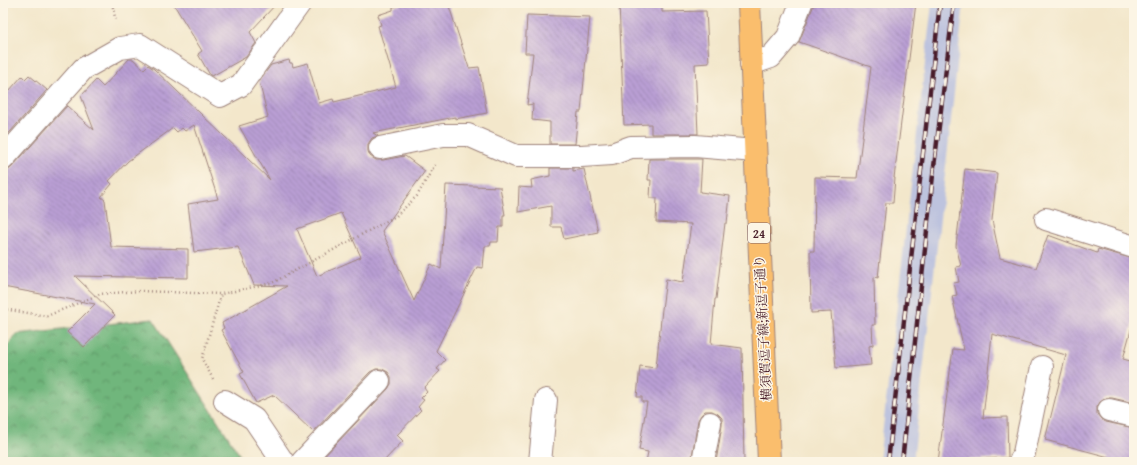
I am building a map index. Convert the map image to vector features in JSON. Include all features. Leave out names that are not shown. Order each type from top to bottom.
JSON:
[{"type":"main road","name":"横須賀逗子線;新逗子通り","points":[[749,3],[769,462]]},
{"type":"street","points":[[3,159],[83,69],[120,48],[140,45],[220,96],[241,85],[300,3]]},
{"type":"street","points":[[751,64],[771,57],[788,36],[801,3]]},
{"type":"street","points":[[380,148],[443,135],[468,135],[516,156],[581,156],[612,154],[631,147],[695,146],[755,151]]},
{"type":"street","points":[[1046,219],[1134,248]]},
{"type":"street","points":[[1020,462],[1024,453],[1042,368]]},
{"type":"street","points":[[302,462],[379,381]]},
{"type":"street","points":[[540,462],[546,400]]},
{"type":"street","points":[[225,401],[254,419],[283,462]]},
{"type":"street","points":[[1110,410],[1134,416]]},
{"type":"street","points":[[703,462],[710,423]]},
{"type":"path","points":[[3,309],[47,316],[100,294],[140,291],[221,294],[272,283],[396,216],[417,196],[437,162]]},
{"type":"path","points":[[221,294],[202,359],[225,401]]},
{"type":"shaded area","points":[[932,3],[964,3],[913,462],[879,462]]},
{"type":"green space","points":[[153,319],[244,462],[3,462],[3,352],[16,334]]},
{"type":"building","points":[[173,3],[277,3],[250,32],[256,43],[246,57],[212,76],[198,54],[202,51]]},
{"type":"building","points":[[405,3],[448,3],[469,68],[479,67],[487,113],[455,119],[455,117],[373,133],[378,136],[372,138],[368,144],[370,156],[376,160],[405,156],[425,171],[382,231],[414,301],[431,264],[441,269],[446,185],[500,187],[505,215],[503,215],[503,227],[499,227],[498,242],[491,242],[490,246],[485,246],[483,268],[477,267],[436,351],[445,360],[437,369],[440,371],[424,388],[427,392],[421,398],[424,400],[418,407],[421,410],[397,435],[403,441],[383,462],[319,462],[388,389],[391,384],[391,377],[388,372],[382,369],[376,369],[370,372],[313,432],[274,395],[256,403],[240,374],[244,372],[221,330],[224,328],[222,323],[287,286],[254,285],[238,247],[194,252],[188,204],[218,199],[194,125],[185,131],[182,128],[177,132],[173,128],[128,161],[109,181],[112,184],[101,197],[105,200],[111,247],[188,249],[188,278],[75,276],[115,315],[84,347],[67,332],[95,304],[3,287],[3,171],[7,171],[12,167],[67,106],[94,130],[81,96],[96,80],[103,87],[129,59],[133,59],[144,69],[148,65],[154,69],[270,180],[239,126],[268,117],[259,81],[271,65],[289,60],[293,67],[308,63],[319,103],[333,99],[334,102],[396,87],[378,26],[381,25],[378,15],[393,10],[393,7]],"holes":[[[341,213],[361,257],[317,276],[297,229]]]},
{"type":"building","points":[[619,3],[662,3],[662,12],[706,11],[709,63],[695,64],[698,134],[651,134],[651,124],[624,125]]},
{"type":"building","points":[[813,3],[916,3],[894,178],[893,203],[886,203],[878,278],[874,277],[875,325],[872,325],[873,345],[869,346],[871,365],[836,368],[831,312],[811,313],[810,251],[814,251],[815,177],[857,178],[871,67],[799,42],[813,7]]},
{"type":"building","points":[[527,15],[590,17],[581,112],[578,112],[575,144],[550,144],[550,122],[532,120],[533,104],[527,105],[533,53],[525,53]]},
{"type":"building","points":[[29,75],[47,90],[3,140],[3,98],[22,76],[25,79]]},
{"type":"building","points":[[649,159],[702,159],[700,192],[730,196],[715,299],[711,344],[742,348],[744,462],[716,462],[722,418],[712,411],[705,411],[698,420],[691,462],[646,462],[648,452],[639,450],[647,402],[642,402],[642,397],[637,397],[640,366],[656,368],[666,279],[683,282],[691,224],[656,222],[657,198],[650,198],[651,180],[648,180]]},
{"type":"building","points":[[550,168],[573,168],[573,171],[584,169],[598,232],[564,239],[561,227],[551,227],[551,206],[518,212],[519,187],[532,188],[531,180],[550,176]]},
{"type":"building","points":[[965,169],[997,173],[992,220],[1000,258],[1036,268],[1048,235],[1097,253],[1098,249],[1134,259],[1134,319],[1123,359],[1134,362],[1134,403],[1106,398],[1100,402],[1097,407],[1097,414],[1106,422],[1134,428],[1134,462],[1107,462],[1109,457],[1045,440],[1066,355],[992,334],[983,418],[1007,417],[1008,458],[967,460],[966,462],[938,462],[953,349],[964,350],[952,296],[957,295],[954,283],[959,282],[956,267],[961,266],[956,246]]},
{"type":"railway","points":[[888,462],[940,3]]},
{"type":"railway","points":[[902,462],[933,175],[954,3]]}]
